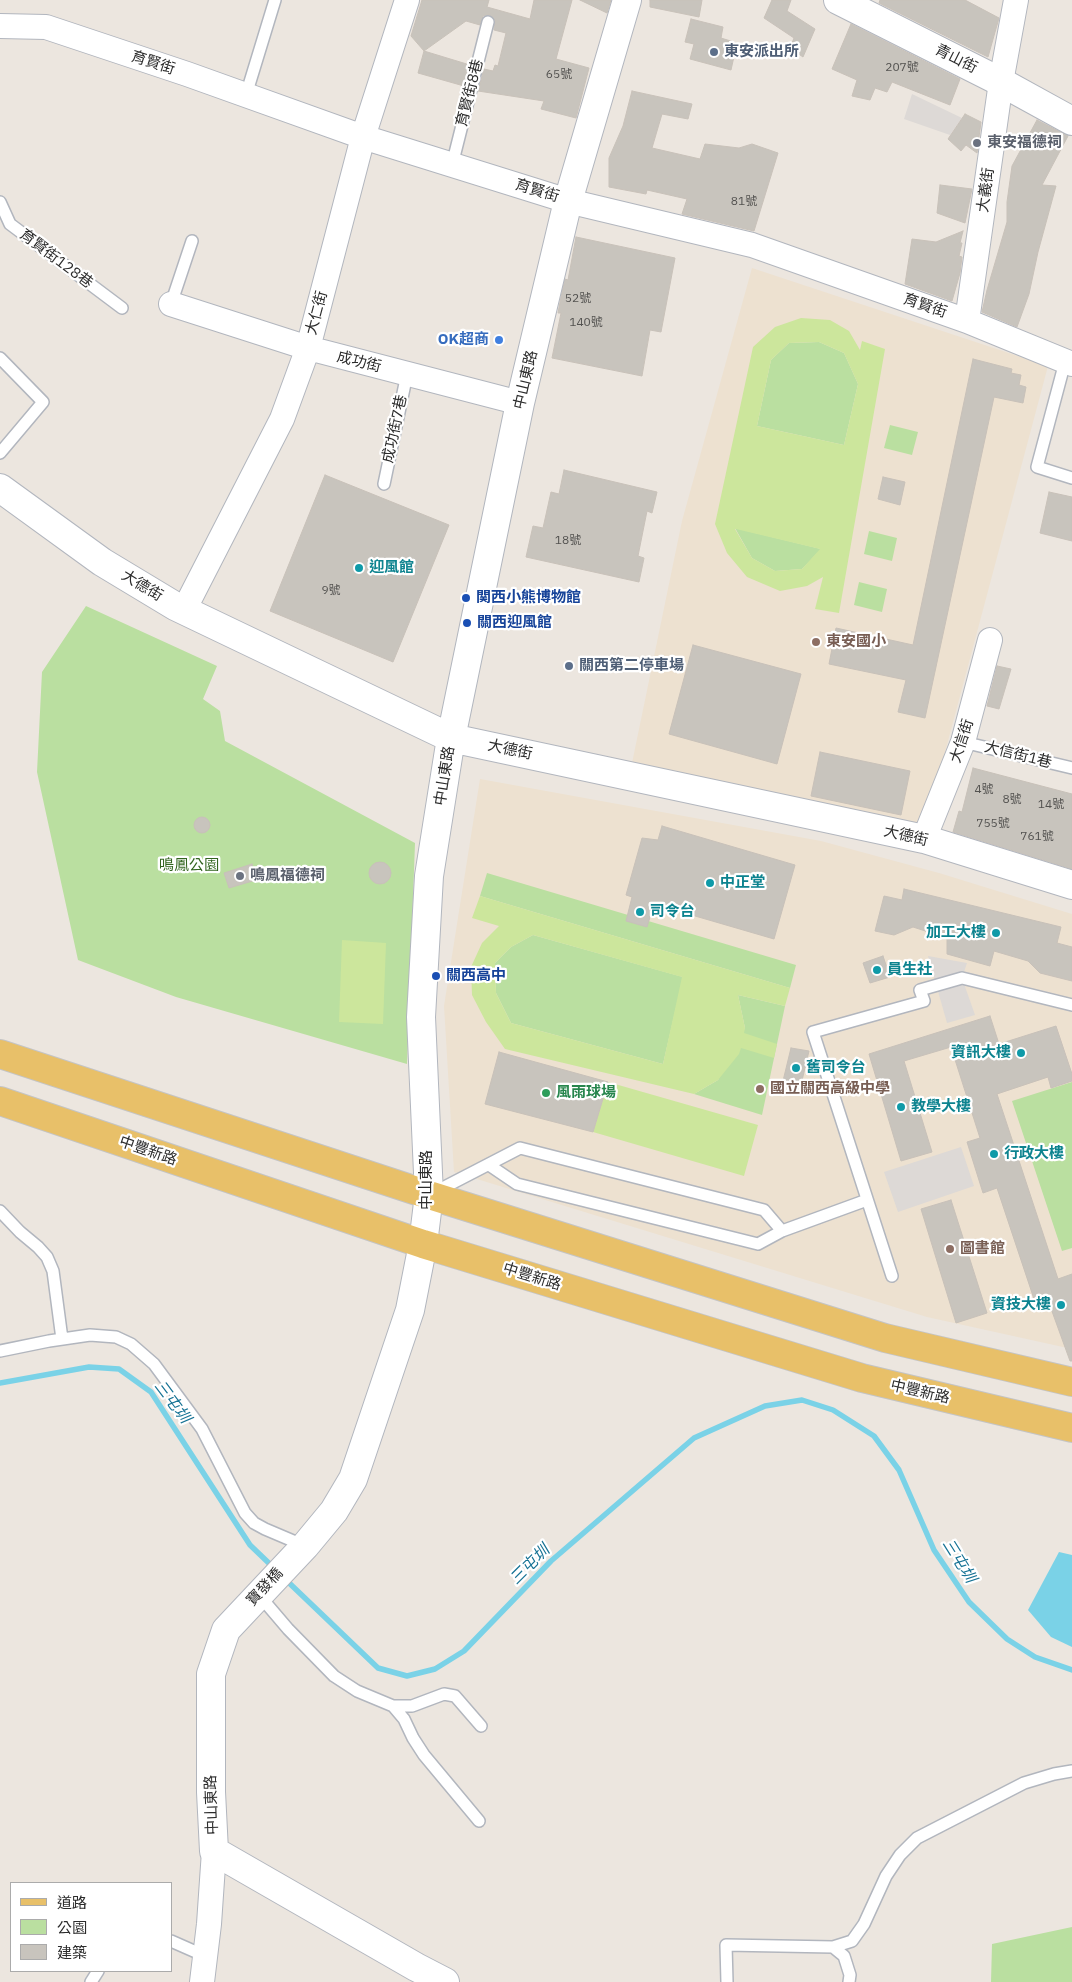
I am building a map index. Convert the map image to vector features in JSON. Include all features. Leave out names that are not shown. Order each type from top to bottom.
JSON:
[{"type":"main road","points":[[0,1054],[429,1195],[885,1338],[1072,1382]]},
{"type":"main road","name":"中豐新路","points":[[0,1101],[423,1244],[862,1378],[1072,1428]]},
{"type":"street","name":"大仁街","points":[[184,610],[282,419],[308,348],[363,137],[407,0]]},
{"type":"street","name":"中山東路","points":[[304,1546],[334,1511],[353,1479],[410,1310],[423,1244],[429,1195],[421,1017],[429,876],[451,738],[520,403],[568,201],[627,0]]},
{"type":"street","name":"大義街","points":[[967,321],[1001,82],[1016,0]]},
{"type":"street","name":"青山街","points":[[841,1],[1001,82],[1072,121]]},
{"type":"street","name":"育賢街","points":[[0,26],[46,27],[363,137],[568,201],[752,245],[967,321],[1069,363]]},
{"type":"street","name":"成功街","points":[[172,304],[308,348],[520,403]]},
{"type":"street","name":"大德街","points":[[0,488],[102,562],[184,610],[451,738],[924,839],[1072,885]]},
{"type":"street","name":"大信街","points":[[924,839],[963,742],[990,640]]},
{"type":"street","name":"寶發橋","points":[[226,1630],[258,1593],[304,1546]]},
{"type":"street","name":"中山東路","points":[[202,1982],[214,1851],[211,1792],[211,1674],[226,1630]]},
{"type":"street","points":[[214,1851],[445,1982]]},
{"type":"lane","points":[[246,95],[275,0]]},
{"type":"lane","name":"育賢街8巷","points":[[452,165],[488,22]]},
{"type":"lane","name":"育賢街128巷","points":[[0,202],[10,224],[122,308]]},
{"type":"lane","points":[[172,304],[192,240]]},
{"type":"lane","points":[[0,358],[43,402],[0,453]]},
{"type":"lane","points":[[1069,363],[1037,467],[1072,478]]},
{"type":"lane","name":"成功街7巷","points":[[384,484],[406,374]]},
{"type":"lane","name":"大信街1巷","points":[[963,742],[1072,768]]},
{"type":"lane","points":[[892,1276],[813,1032],[924,1002],[920,990],[962,978],[1072,1005]]},
{"type":"lane","points":[[429,1195],[520,1148],[764,1210],[782,1231]]},
{"type":"lane","points":[[489,1165],[517,1184],[758,1244],[782,1231],[867,1200]]},
{"type":"lane","points":[[0,1211],[38,1247],[53,1271],[62,1339]]},
{"type":"lane","points":[[0,1351],[62,1339],[90,1336],[116,1337],[131,1344],[154,1364],[202,1429],[245,1513],[265,1529],[304,1546]]},
{"type":"lane","points":[[258,1593],[288,1629],[334,1676],[357,1691],[392,1706],[412,1706],[444,1694],[455,1696],[480,1726]]},
{"type":"lane","points":[[392,1706],[404,1719],[424,1755],[479,1821]]},
{"type":"lane","points":[[727,1982],[726,1945],[833,1946],[852,1941],[864,1924],[886,1876],[900,1855],[918,1838],[1024,1783],[1072,1771]]},
{"type":"lane","points":[[172,1941],[205,1956]]},
{"type":"lane","points":[[833,1946],[844,1956],[850,1975],[849,1982]]},
{"type":"shaded area","points":[[912,94],[962,118],[950,135],[904,119]]},
{"type":"shaded area","name":"東安國小","points":[[752,268],[1048,366],[924,831],[632,763],[682,521]]},
{"type":"shaded area","name":"國立關西高級中學","points":[[480,779],[821,841],[939,873],[1072,914],[1072,1349],[927,1317],[454,1172],[444,1006]]},
{"type":"shaded area","points":[[928,956],[967,963],[962,978],[975,1015],[947,1023]]},
{"type":"shaded area","points":[[961,1147],[974,1186],[898,1212],[884,1172]]},
{"type":"green space","points":[[801,318],[830,320],[849,331],[860,350],[862,341],[885,349],[839,613],[815,609],[823,577],[807,586],[780,591],[747,577],[727,553],[715,524],[753,347],[775,327]],"holes":[[[819,342],[844,353],[858,384],[844,445],[757,426],[771,360],[789,343]],[[736,529],[820,549],[802,569],[775,571],[752,558]]]},
{"type":"green space","points":[[819,342],[844,353],[858,384],[844,445],[757,426],[771,360],[789,343]]},
{"type":"green space","points":[[890,425],[918,432],[912,455],[884,448]]},
{"type":"green space","points":[[735,528],[821,549],[802,569],[775,571],[752,558]]},
{"type":"green space","points":[[869,531],[897,538],[892,561],[864,554]]},
{"type":"green space","points":[[859,582],[887,589],[882,612],[854,605]]},
{"type":"green space","name":"鳴鳳公園","points":[[86,606],[217,666],[203,699],[220,711],[225,741],[415,843],[407,1064],[176,997],[78,960],[37,772],[42,672]]},
{"type":"green space","points":[[487,873],[796,965],[790,988],[480,896]]},
{"type":"green space","points":[[480,896],[790,988],[785,1006],[738,995],[745,1028],[744,1033],[777,1044],[774,1058],[741,1048],[739,1054],[718,1080],[694,1094],[505,1049],[486,1022],[472,995],[471,967],[482,943],[499,926],[472,918]],"holes":[[[533,935],[682,977],[663,1064],[511,1023],[496,993],[495,963],[511,947]]]},
{"type":"green space","points":[[533,935],[683,977],[663,1064],[511,1023],[496,993],[495,963],[511,947]]},
{"type":"green space","points":[[342,940],[386,943],[383,1024],[339,1022]]},
{"type":"green space","points":[[738,995],[785,1006],[762,1115],[694,1094],[718,1080],[745,1028]]},
{"type":"green space","points":[[608,1082],[758,1125],[744,1176],[593,1132]]},
{"type":"green space","points":[[1072,1082],[1072,1248],[1062,1251],[1012,1101]]},
{"type":"green space","points":[[1072,1927],[1072,1982],[991,1982],[992,1944]]},
{"type":"water","points":[[1059,1552],[1072,1555],[1072,1647],[1051,1637],[1028,1610]]},
{"type":"building","points":[[422,0],[489,0],[487,7],[530,19],[534,0],[572,0],[556,59],[589,68],[576,118],[541,109],[544,101],[478,91],[484,69],[493,71],[495,65],[498,66],[506,33],[494,30],[495,20],[490,15],[483,16],[480,25],[466,21],[424,51],[411,36]]},
{"type":"building","points":[[580,0],[611,0],[607,13]]},
{"type":"building","points":[[650,0],[702,0],[699,17],[650,7]]},
{"type":"building","points":[[772,0],[791,0],[787,11],[815,29],[803,57],[790,48],[794,38],[764,18]]},
{"type":"building","points":[[880,0],[965,0],[999,18],[988,57],[879,3]]},
{"type":"building","name":"東安派出所","points":[[691,19],[723,27],[721,38],[737,43],[731,70],[690,59],[694,44],[685,42]]},
{"type":"building","points":[[851,24],[960,79],[950,105],[892,82],[887,92],[875,88],[870,100],[852,96],[857,80],[832,69]]},
{"type":"building","points":[[424,51],[470,65],[464,86],[418,73]]},
{"type":"building","points":[[632,91],[692,104],[688,119],[662,114],[652,148],[700,159],[705,144],[739,148],[752,144],[778,153],[754,231],[682,214],[687,199],[647,190],[646,194],[609,187],[609,158],[623,126]]},
{"type":"building","points":[[965,114],[981,122],[977,153],[966,145],[961,151],[948,139]]},
{"type":"building","points":[[1037,120],[1068,136],[1042,185],[1056,186],[1029,294],[1017,327],[982,312],[1007,222],[1007,202],[1012,166]]},
{"type":"building","points":[[940,185],[972,189],[965,223],[937,213]]},
{"type":"building","points":[[963,231],[959,256],[962,257],[960,273],[952,301],[905,284],[912,239],[936,242]]},
{"type":"building","points":[[576,237],[675,258],[661,332],[650,330],[642,376],[552,358],[561,313],[558,313],[561,297],[565,279],[568,280]]},
{"type":"building","points":[[973,359],[1012,369],[1011,373],[1021,375],[1019,385],[1026,387],[1023,403],[994,397],[925,718],[898,712],[906,680],[829,664],[836,628],[913,645]]},
{"type":"building","points":[[564,470],[657,492],[652,513],[647,511],[638,556],[644,558],[639,582],[526,557],[533,526],[543,528],[551,492],[559,494]]},
{"type":"building","name":"迎風館","points":[[325,475],[449,525],[393,662],[270,611]]},
{"type":"building","points":[[883,477],[905,482],[900,505],[878,499]]},
{"type":"building","points":[[1049,492],[1072,497],[1072,541],[1040,533]]},
{"type":"building","points":[[693,645],[801,674],[777,764],[669,734]]},
{"type":"building","points":[[997,666],[1011,669],[999,709],[987,706]]},
{"type":"building","points":[[820,752],[910,771],[901,815],[811,796]]},
{"type":"building","points":[[973,768],[1072,794],[1072,869],[953,832],[959,811],[962,812]]},
{"type":"building","points":[[202,817],[208,819],[210,825],[208,831],[202,833],[196,831],[194,825],[196,819]]},
{"type":"building","name":"中正堂","points":[[662,826],[795,865],[774,939],[654,904],[647,927],[626,921],[632,897],[626,895],[642,838],[658,840]]},
{"type":"building","points":[[380,862],[388,865],[391,873],[388,881],[380,884],[372,881],[369,873],[372,865]]},
{"type":"building","name":"鳴鳳福德祠","points":[[252,864],[256,880],[229,888],[224,873]]},
{"type":"building","name":"加工大樓","points":[[904,889],[1061,927],[1057,943],[1072,947],[1072,981],[1040,973],[1028,961],[994,951],[990,966],[947,954],[947,938],[913,927],[894,935],[875,931],[884,896],[902,900]]},
{"type":"building","name":"員生社","points":[[883,956],[890,977],[870,983],[863,963]]},
{"type":"building","points":[[990,1016],[999,1044],[1056,1026],[1072,1074],[1072,1081],[1051,1088],[1048,1077],[997,1094],[1058,1279],[1072,1274],[1072,1361],[1070,1361],[1049,1303],[1037,1308],[997,1188],[983,1193],[967,1142],[980,1138],[951,1047],[904,1061],[932,1152],[901,1161],[869,1054]]},
{"type":"building","name":"舊司令台","points":[[791,1048],[809,1051],[800,1089],[782,1085]]},
{"type":"building","name":"風雨球場","points":[[499,1052],[608,1082],[593,1132],[485,1104]]},
{"type":"building","name":"圖書館","points":[[951,1200],[987,1313],[956,1323],[921,1209]]},
{"type":"waterway","name":"三屯圳","points":[[0,1383],[89,1367],[119,1369],[151,1392],[250,1545],[275,1569]]},
{"type":"waterway","name":"三屯圳","points":[[285,1579],[378,1668],[407,1676],[435,1669],[464,1651],[551,1561],[694,1438],[765,1406],[802,1400],[833,1410],[874,1436],[899,1470],[934,1550],[969,1602],[1007,1639],[1035,1657],[1072,1670]]},
{"type":"place","name":"東安派出所","points":[[714,52]]},
{"type":"place","name":"東安福德祠","points":[[977,143]]},
{"type":"place","name":"OK超商","points":[[499,340]]},
{"type":"place","name":"迎風館","points":[[359,568]]},
{"type":"place","name":"関西小熊博物館","points":[[466,598]]},
{"type":"place","name":"關西迎風館","points":[[467,623]]},
{"type":"place","name":"東安國小","points":[[816,642]]},
{"type":"place","name":"關西第二停車場","points":[[569,666]]},
{"type":"place","name":"鳴鳳福德祠","points":[[240,876]]},
{"type":"place","name":"中正堂","points":[[710,883]]},
{"type":"place","name":"司令台","points":[[640,912]]},
{"type":"place","name":"加工大樓","points":[[996,933]]},
{"type":"place","name":"員生社","points":[[877,970]]},
{"type":"place","name":"關西高中","points":[[436,976]]},
{"type":"place","name":"資訊大樓","points":[[1021,1053]]},
{"type":"place","name":"舊司令台","points":[[796,1068]]},
{"type":"place","name":"國立關西高級中學","points":[[760,1089]]},
{"type":"place","name":"風雨球場","points":[[546,1093]]},
{"type":"place","name":"教學大樓","points":[[901,1107]]},
{"type":"place","name":"行政大樓","points":[[994,1154]]},
{"type":"place","name":"圖書館","points":[[950,1249]]},
{"type":"place","name":"資技大樓","points":[[1061,1305]]}]
